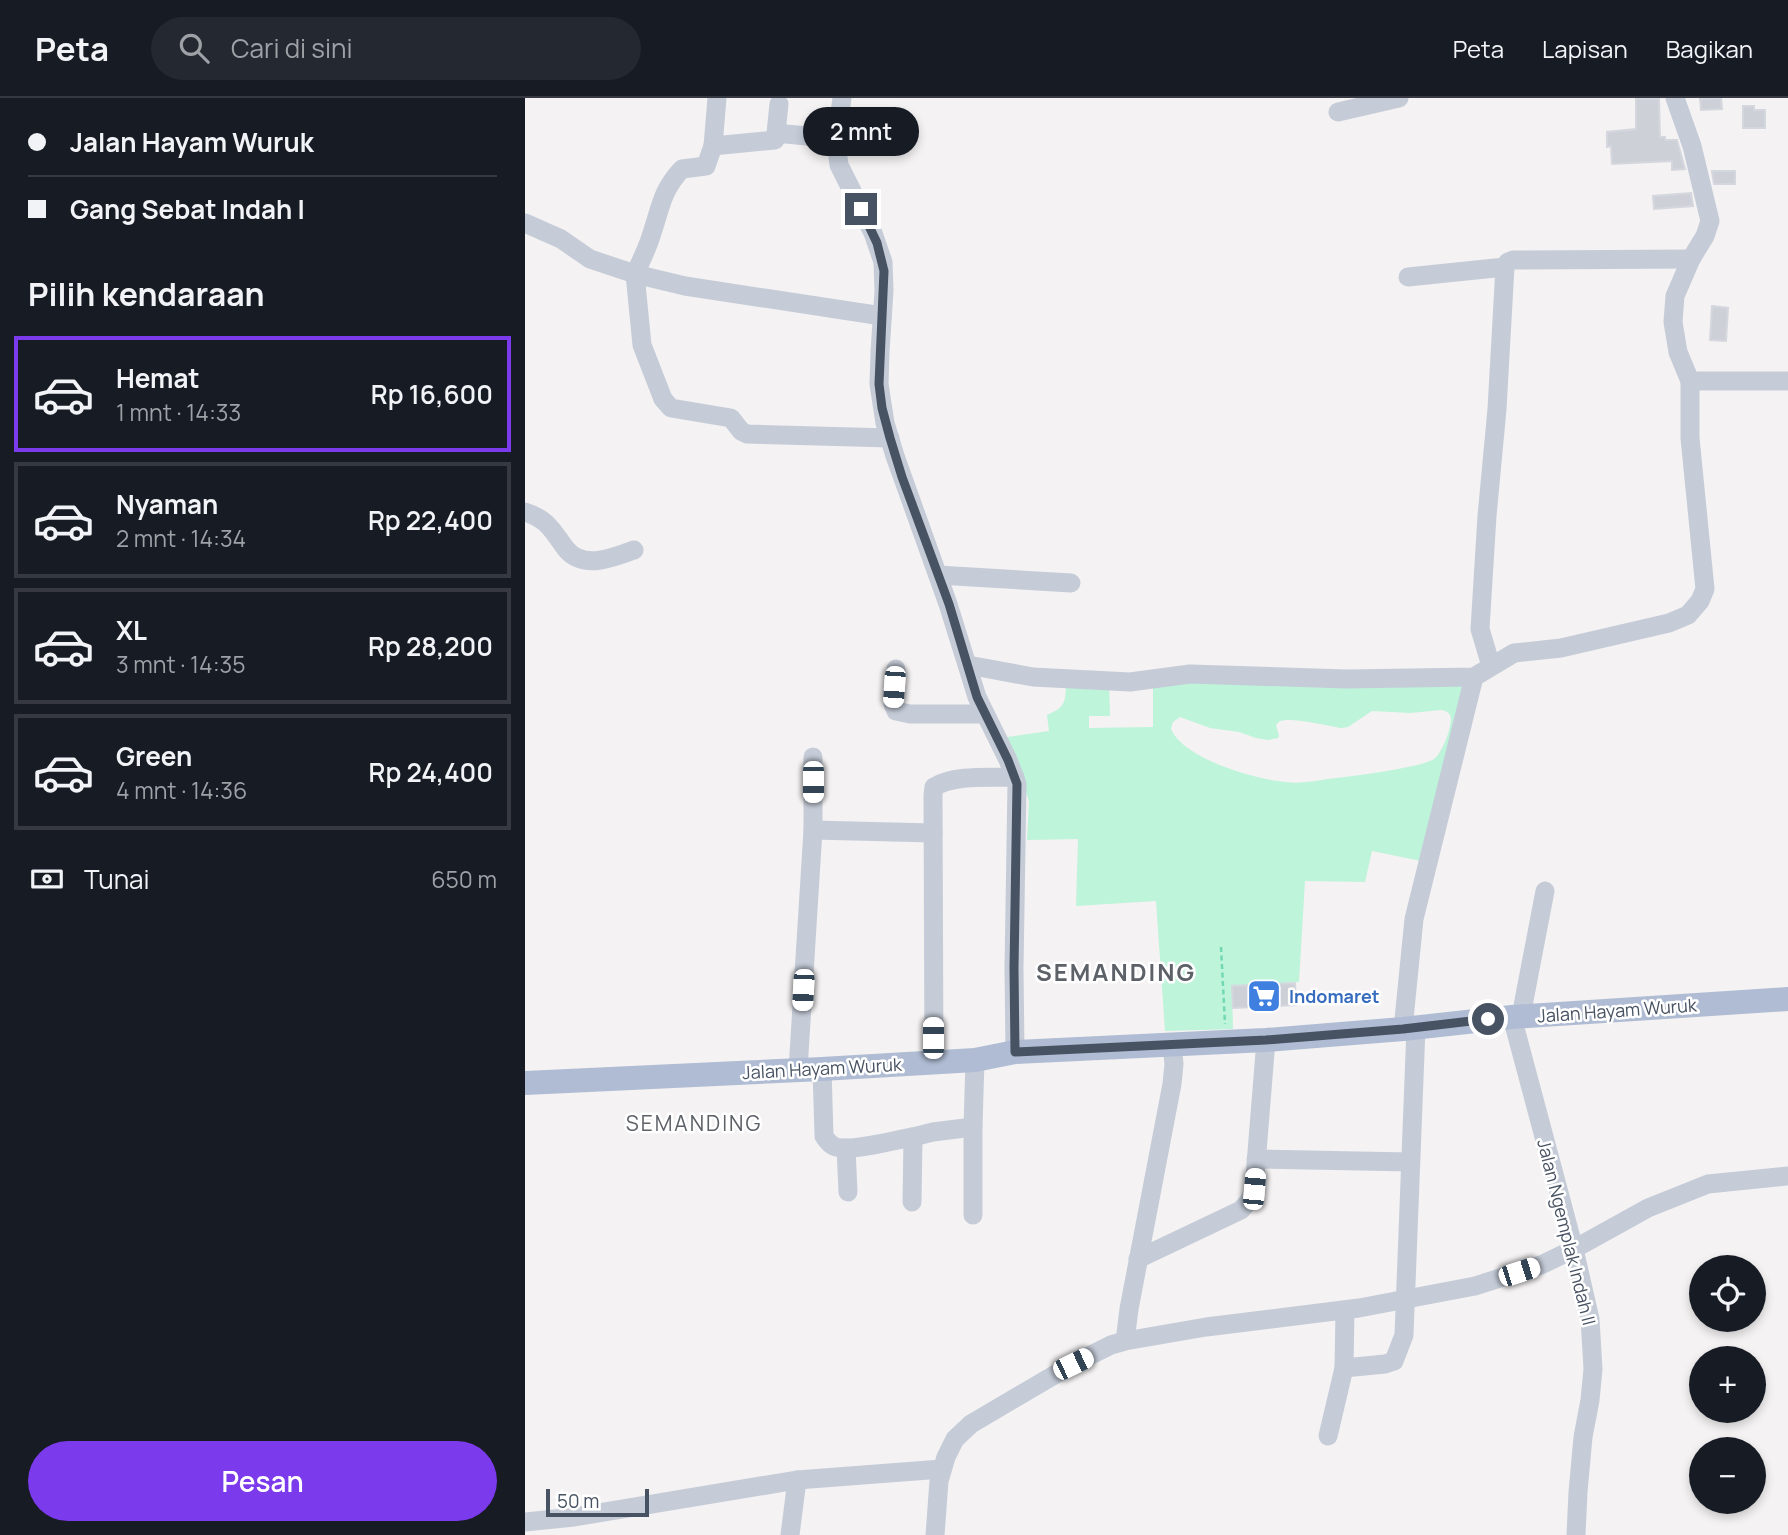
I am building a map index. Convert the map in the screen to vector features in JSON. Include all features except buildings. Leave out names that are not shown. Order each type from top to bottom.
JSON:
[{"type":"main road","name":"Jalan Hayam Wuruk","points":[[525,1083],[975,1060],[1015,1052],[1266,1040],[1516,1016],[1788,999]]},
{"type":"street","points":[[717,98],[713,146],[706,166],[682,169],[671,181],[635,274],[642,345],[663,399],[671,408],[731,418],[747,435],[890,438]]},
{"type":"street","points":[[842,98],[837,139],[839,165],[873,233],[885,281],[879,384],[882,408],[902,477],[938,575],[977,697],[1015,777],[1018,799],[1015,1052]]},
{"type":"street","points":[[1338,112],[1399,98]]},
{"type":"street","points":[[968,666],[1033,677],[1130,682],[1191,674],[1346,679],[1474,677],[1514,653],[1561,648],[1669,623],[1688,615],[1700,601],[1705,589],[1690,438],[1690,381],[1678,352],[1673,322],[1675,296],[1710,221],[1692,146],[1675,98]]},
{"type":"street","points":[[713,146],[775,140],[779,104]]},
{"type":"street","points":[[776,133],[837,139]]},
{"type":"street","points":[[525,223],[561,239],[590,259],[635,274],[685,286],[882,316]]},
{"type":"street","points":[[1491,666],[1479,629],[1497,410],[1505,267],[1513,260],[1691,259]]},
{"type":"street","points":[[1408,276],[1505,267]]},
{"type":"street","points":[[1690,381],[1788,381]]},
{"type":"street","points":[[525,512],[548,524],[567,550],[580,559],[597,561],[635,550]]},
{"type":"street","points":[[938,575],[1071,583]]},
{"type":"street","points":[[896,668],[893,704],[896,711],[910,714],[984,713]]},
{"type":"street","points":[[1344,1367],[1394,1361],[1404,1335],[1410,1162],[1409,1028],[1414,919],[1474,677]]},
{"type":"street","points":[[813,757],[810,1070],[824,1136],[837,1148],[846,1148],[973,1127]]},
{"type":"street","points":[[933,1062],[934,787],[954,779],[1015,777]]},
{"type":"street","points":[[813,830],[933,833]]},
{"type":"street","points":[[1516,1016],[1545,891]]},
{"type":"street","name":"Jalan Ngemplak Indah II","points":[[1516,1016],[1590,1319],[1593,1369],[1583,1437],[1576,1535]]},
{"type":"street","points":[[1138,1259],[1241,1210],[1249,1201],[1254,1189],[1266,1040]]},
{"type":"street","points":[[1125,1340],[1172,1084],[1172,1044]]},
{"type":"street","points":[[973,1215],[975,1060]]},
{"type":"street","points":[[912,1202],[913,1137]]},
{"type":"street","points":[[846,1148],[848,1192]]},
{"type":"street","points":[[1257,1158],[1410,1162]]},
{"type":"street","points":[[935,1535],[942,1469],[955,1439],[971,1423],[1111,1345],[1125,1340],[1206,1327],[1345,1310],[1475,1286],[1541,1265],[1648,1208],[1709,1184],[1788,1176]]},
{"type":"street","points":[[1328,1436],[1344,1367],[1345,1310]]},
{"type":"street","points":[[525,1522],[574,1517],[797,1479],[942,1469]]},
{"type":"street","points":[[790,1535],[797,1479]]},
{"type":"path","points":[[1220,947],[1226,1041]]},
{"type":"green space","points":[[1466,681],[1421,861],[1372,851],[1365,882],[1305,881],[1299,982],[1232,986],[1233,1029],[1165,1031],[1156,901],[1076,906],[1078,839],[1027,840],[1029,801],[1007,737],[1049,731],[1047,715],[1062,705],[1066,687],[1109,682],[1110,716],[1089,716],[1089,728],[1153,727],[1153,682]],"holes":[[[1442,710],[1447,712],[1451,719],[1444,745],[1434,759],[1394,770],[1291,783],[1221,766],[1190,750],[1178,740],[1171,729],[1173,722],[1180,717],[1210,728],[1268,740],[1278,738],[1276,725],[1280,721],[1293,720],[1341,728],[1348,727],[1372,711],[1410,713]]]},
{"type":"place","name":"Indomaret","points":[[1264,996]]},
{"type":"district","name":"SEMANDING","points":[[1116,971]]},
{"type":"district","name":"SEMANDING","points":[[694,1123]]},
{"type":"route","points":[[861,209],[877,243],[884,271],[879,384],[890,438],[949,604],[977,697],[1017,784],[1015,1052],[1266,1040],[1488,1019]]}]
